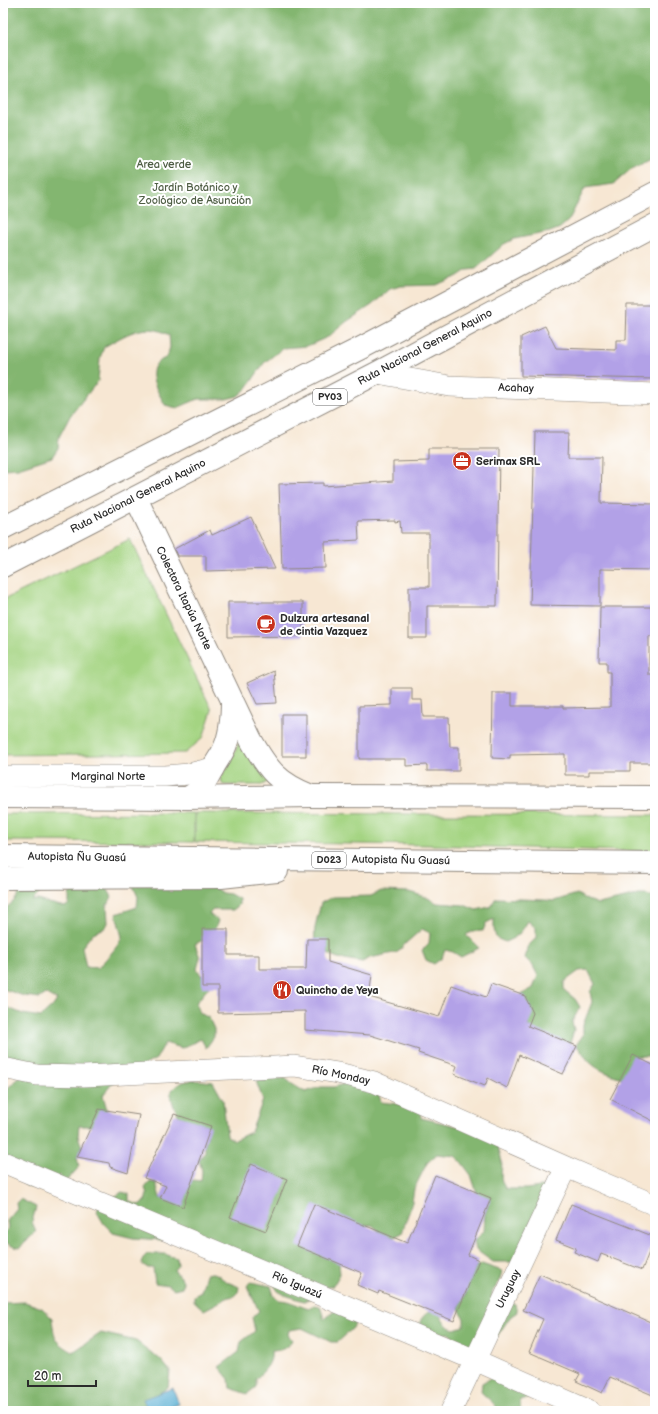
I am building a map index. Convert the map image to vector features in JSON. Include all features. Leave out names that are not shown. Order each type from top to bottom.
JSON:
[{"type":"main road","name":"PY03","points":[[3,528],[363,347],[655,193]]},
{"type":"main road","name":"Ruta Nacional General Aquino","points":[[3,566],[377,373],[655,225]]},
{"type":"main road","name":"Colectora Itapúa Norte","points":[[136,498],[262,759],[279,779],[294,789],[311,796]]},
{"type":"main road","name":"Colectora Itapúa Norte","points":[[187,798],[197,793],[204,785],[224,750],[230,731],[232,699]]},
{"type":"main road","points":[[3,797],[655,797]]},
{"type":"main road","name":"Autopista Ñu Guasú","points":[[3,856],[655,862]]},
{"type":"main road","points":[[3,878],[221,877],[376,860]]},
{"type":"street","name":"Acahay","points":[[377,373],[449,386],[655,394]]},
{"type":"street","name":"Marginal Norte","points":[[3,776],[165,776],[190,774],[213,768]]},
{"type":"street","name":"Río Monday","points":[[3,1068],[37,1075],[84,1076],[294,1066],[338,1073],[374,1082],[566,1168],[655,1205]]},
{"type":"street","name":"Río Iguazú","points":[[3,1162],[475,1360],[590,1411]]},
{"type":"street","name":"Uruguay","points":[[451,1411],[566,1168]]},
{"type":"green space","name":"Jardín Botánico y Zoológico de Asunción","points":[[3,3],[655,3],[655,156],[632,168],[614,184],[585,188],[569,220],[560,228],[550,232],[514,239],[504,244],[476,269],[467,270],[458,276],[436,285],[401,286],[390,289],[372,305],[346,322],[328,337],[307,346],[283,348],[264,363],[247,388],[238,396],[226,399],[198,399],[177,408],[165,405],[153,380],[153,374],[156,364],[167,357],[170,347],[169,335],[152,329],[143,329],[127,334],[104,347],[100,358],[98,381],[70,416],[59,437],[58,448],[52,457],[18,468],[3,469]]},
{"type":"green space","points":[[130,539],[212,710],[203,738],[185,753],[3,755],[3,600]]},
{"type":"green space","points":[[240,739],[269,781],[262,785],[222,784],[221,777],[233,757]]},
{"type":"green space","points":[[194,813],[194,842],[3,841],[3,814]]},
{"type":"green space","points":[[195,813],[655,815],[655,852],[431,845],[195,842]]},
{"type":"green space","points":[[130,879],[204,880],[222,893],[230,894],[239,899],[239,905],[233,910],[213,910],[209,914],[218,920],[217,925],[213,932],[195,944],[200,958],[197,969],[209,987],[196,1003],[200,1013],[209,1018],[214,1029],[214,1037],[206,1048],[201,1039],[182,1048],[165,1043],[156,1059],[114,1081],[103,1095],[107,1110],[105,1121],[98,1126],[79,1126],[78,1136],[82,1147],[77,1157],[79,1167],[60,1188],[42,1189],[27,1186],[5,1168],[3,1164],[3,1092],[25,1073],[3,1062],[3,1006],[23,1014],[41,1017],[57,1000],[46,994],[40,998],[24,996],[3,989],[3,911],[15,900],[24,886],[43,881],[43,890],[32,901],[37,900],[65,907],[69,904],[69,894],[86,882],[104,883],[112,897],[107,905],[108,923],[105,928],[93,933],[82,947],[86,967],[98,968],[115,949],[122,937],[116,914],[137,907],[138,897]]},
{"type":"green space","points":[[381,891],[409,892],[426,897],[437,903],[464,905],[476,910],[490,907],[496,898],[554,901],[577,894],[598,904],[638,895],[647,895],[655,898],[655,1056],[635,1056],[632,1081],[601,1070],[586,1058],[576,1045],[583,1035],[583,1025],[592,1002],[590,992],[595,984],[588,970],[579,971],[564,982],[564,990],[575,999],[580,1007],[572,1022],[574,1030],[570,1043],[563,1046],[525,1037],[529,1026],[517,1015],[514,999],[533,988],[538,976],[533,966],[525,958],[529,945],[536,938],[536,928],[528,921],[519,934],[505,942],[496,938],[494,919],[486,923],[483,931],[473,931],[466,935],[479,948],[461,957],[453,952],[445,950],[442,958],[434,964],[426,960],[422,950],[429,943],[430,933],[422,929],[398,952],[370,958],[362,962],[338,958],[317,950],[315,944],[315,932],[316,921],[321,903],[332,897],[371,896]]},
{"type":"green space","points":[[285,1078],[305,1092],[321,1087],[334,1087],[347,1083],[379,1095],[381,1102],[405,1105],[420,1111],[421,1118],[492,1134],[499,1149],[502,1163],[501,1177],[503,1185],[506,1189],[526,1189],[547,1186],[514,1262],[493,1262],[476,1250],[474,1241],[484,1231],[485,1214],[488,1206],[477,1193],[471,1175],[462,1163],[455,1156],[437,1154],[427,1163],[414,1189],[412,1202],[402,1233],[394,1237],[386,1237],[372,1225],[310,1226],[302,1234],[298,1242],[339,1263],[340,1274],[333,1286],[320,1289],[313,1297],[304,1301],[285,1295],[278,1291],[273,1283],[269,1266],[261,1259],[252,1260],[181,1229],[162,1240],[133,1238],[113,1233],[104,1224],[97,1212],[100,1202],[114,1197],[122,1192],[129,1194],[129,1201],[138,1205],[145,1202],[147,1194],[145,1188],[150,1182],[156,1183],[160,1198],[194,1180],[201,1181],[202,1171],[199,1160],[205,1152],[205,1143],[208,1135],[185,1127],[174,1107],[170,1093],[174,1088],[184,1082],[195,1080],[213,1082],[223,1100],[227,1136],[234,1140],[251,1132],[263,1100],[256,1081]]},
{"type":"green space","points":[[20,1199],[36,1207],[32,1222],[36,1231],[23,1243],[20,1248],[14,1247],[5,1242],[4,1234],[8,1228],[7,1221],[17,1209],[16,1203]]},
{"type":"green space","points":[[147,1254],[166,1254],[177,1258],[178,1265],[174,1270],[183,1281],[182,1287],[174,1289],[168,1285],[155,1283],[153,1268],[148,1268],[142,1264],[143,1258]]},
{"type":"green space","points":[[482,1264],[502,1271],[499,1282],[492,1292],[492,1301],[509,1302],[515,1304],[517,1312],[510,1317],[494,1341],[475,1348],[460,1345],[448,1333],[442,1335],[436,1345],[421,1328],[421,1320],[430,1311],[440,1314],[450,1328],[454,1329],[464,1326],[464,1319],[459,1308],[466,1294],[466,1288],[476,1266]]},
{"type":"green space","points":[[206,1274],[216,1274],[239,1287],[238,1292],[234,1296],[229,1297],[204,1310],[194,1301],[194,1296],[201,1292]]},
{"type":"green space","points":[[250,1282],[271,1286],[274,1296],[278,1300],[291,1302],[309,1309],[314,1305],[320,1306],[324,1319],[339,1309],[353,1317],[355,1323],[353,1328],[338,1342],[331,1342],[302,1328],[289,1330],[288,1335],[292,1340],[288,1346],[283,1349],[271,1351],[271,1360],[265,1370],[256,1379],[256,1387],[247,1394],[230,1388],[229,1379],[219,1367],[239,1352],[241,1342],[255,1331],[252,1317],[259,1311],[247,1286]]},
{"type":"green space","points":[[25,1302],[42,1308],[52,1318],[56,1339],[73,1352],[101,1333],[136,1341],[161,1360],[170,1371],[168,1387],[149,1400],[149,1411],[3,1411],[3,1303]]},
{"type":"green space","points":[[497,1374],[532,1390],[528,1398],[520,1400],[520,1411],[499,1411],[481,1392],[482,1383]]},
{"type":"water","points":[[173,1388],[179,1404],[161,1411],[148,1411],[143,1399]]},
{"type":"building","points":[[627,305],[655,305],[655,379],[521,376],[521,337],[545,326],[556,348],[616,350],[616,340],[626,340]]},
{"type":"building","points":[[535,432],[569,432],[568,457],[602,457],[601,503],[655,504],[655,570],[600,569],[600,606],[530,605]]},
{"type":"building","points":[[429,449],[499,449],[497,606],[427,606],[427,638],[409,638],[409,587],[429,587],[429,533],[401,533],[400,521],[395,522],[395,520],[358,521],[359,540],[325,542],[326,568],[282,569],[279,484],[323,483],[323,486],[393,481],[393,462],[429,461]]},
{"type":"building","points":[[251,517],[275,569],[206,571],[206,556],[177,556],[174,549],[210,530],[212,535]]},
{"type":"building","name":"Dulzura artesanal de cintia Vazquez","points":[[228,602],[303,602],[303,636],[228,637]]},
{"type":"building","points":[[600,607],[655,607],[655,636],[649,636],[649,675],[654,675],[653,683],[655,683],[655,763],[630,763],[630,771],[589,771],[589,775],[565,775],[565,754],[510,755],[510,759],[492,758],[493,693],[512,693],[512,706],[563,706],[563,708],[610,707],[610,672],[607,672],[607,662],[599,662]]},
{"type":"building","points":[[274,671],[277,703],[257,704],[247,683]]},
{"type":"building","points":[[392,688],[412,688],[412,700],[422,700],[423,717],[449,717],[450,747],[459,747],[459,771],[427,771],[427,765],[406,766],[406,759],[359,759],[359,706],[392,705]]},
{"type":"building","points":[[282,714],[306,714],[306,756],[282,756]]},
{"type":"building","points":[[202,929],[228,929],[228,955],[259,955],[259,969],[306,969],[307,939],[328,939],[328,962],[372,975],[369,997],[439,1017],[451,985],[486,997],[491,984],[525,996],[533,1013],[528,1026],[577,1046],[563,1074],[519,1055],[507,1088],[488,1078],[485,1086],[454,1074],[457,1066],[418,1053],[419,1050],[370,1035],[305,1030],[305,1011],[218,1013],[218,987],[202,987]]},
{"type":"building","points":[[633,1055],[655,1066],[655,1122],[610,1099]]},
{"type":"building","points":[[99,1109],[139,1115],[128,1173],[110,1167],[109,1163],[77,1157]]},
{"type":"building","points":[[174,1114],[211,1126],[183,1207],[160,1198],[166,1186],[144,1178]]},
{"type":"building","points":[[251,1164],[287,1179],[266,1231],[230,1217]]},
{"type":"building","points":[[435,1175],[491,1198],[468,1255],[479,1260],[454,1321],[379,1291],[378,1294],[357,1285],[362,1273],[297,1246],[314,1204],[407,1243]]},
{"type":"building","points":[[571,1204],[655,1237],[642,1270],[601,1254],[598,1262],[574,1252],[576,1248],[556,1240]]},
{"type":"building","points":[[540,1274],[655,1324],[655,1396],[610,1377],[602,1393],[576,1381],[580,1374],[529,1352],[543,1319],[523,1310]]},
{"type":"place","name":"Serimax SRL","points":[[462,461]]},
{"type":"place","name":"Dulzura artesanal de cintia Vazquez","points":[[266,624]]},
{"type":"place","name":"Quincho de Yeya","points":[[282,990]]},
{"type":"park label","name":"Area verde","points":[[164,164]]}]
